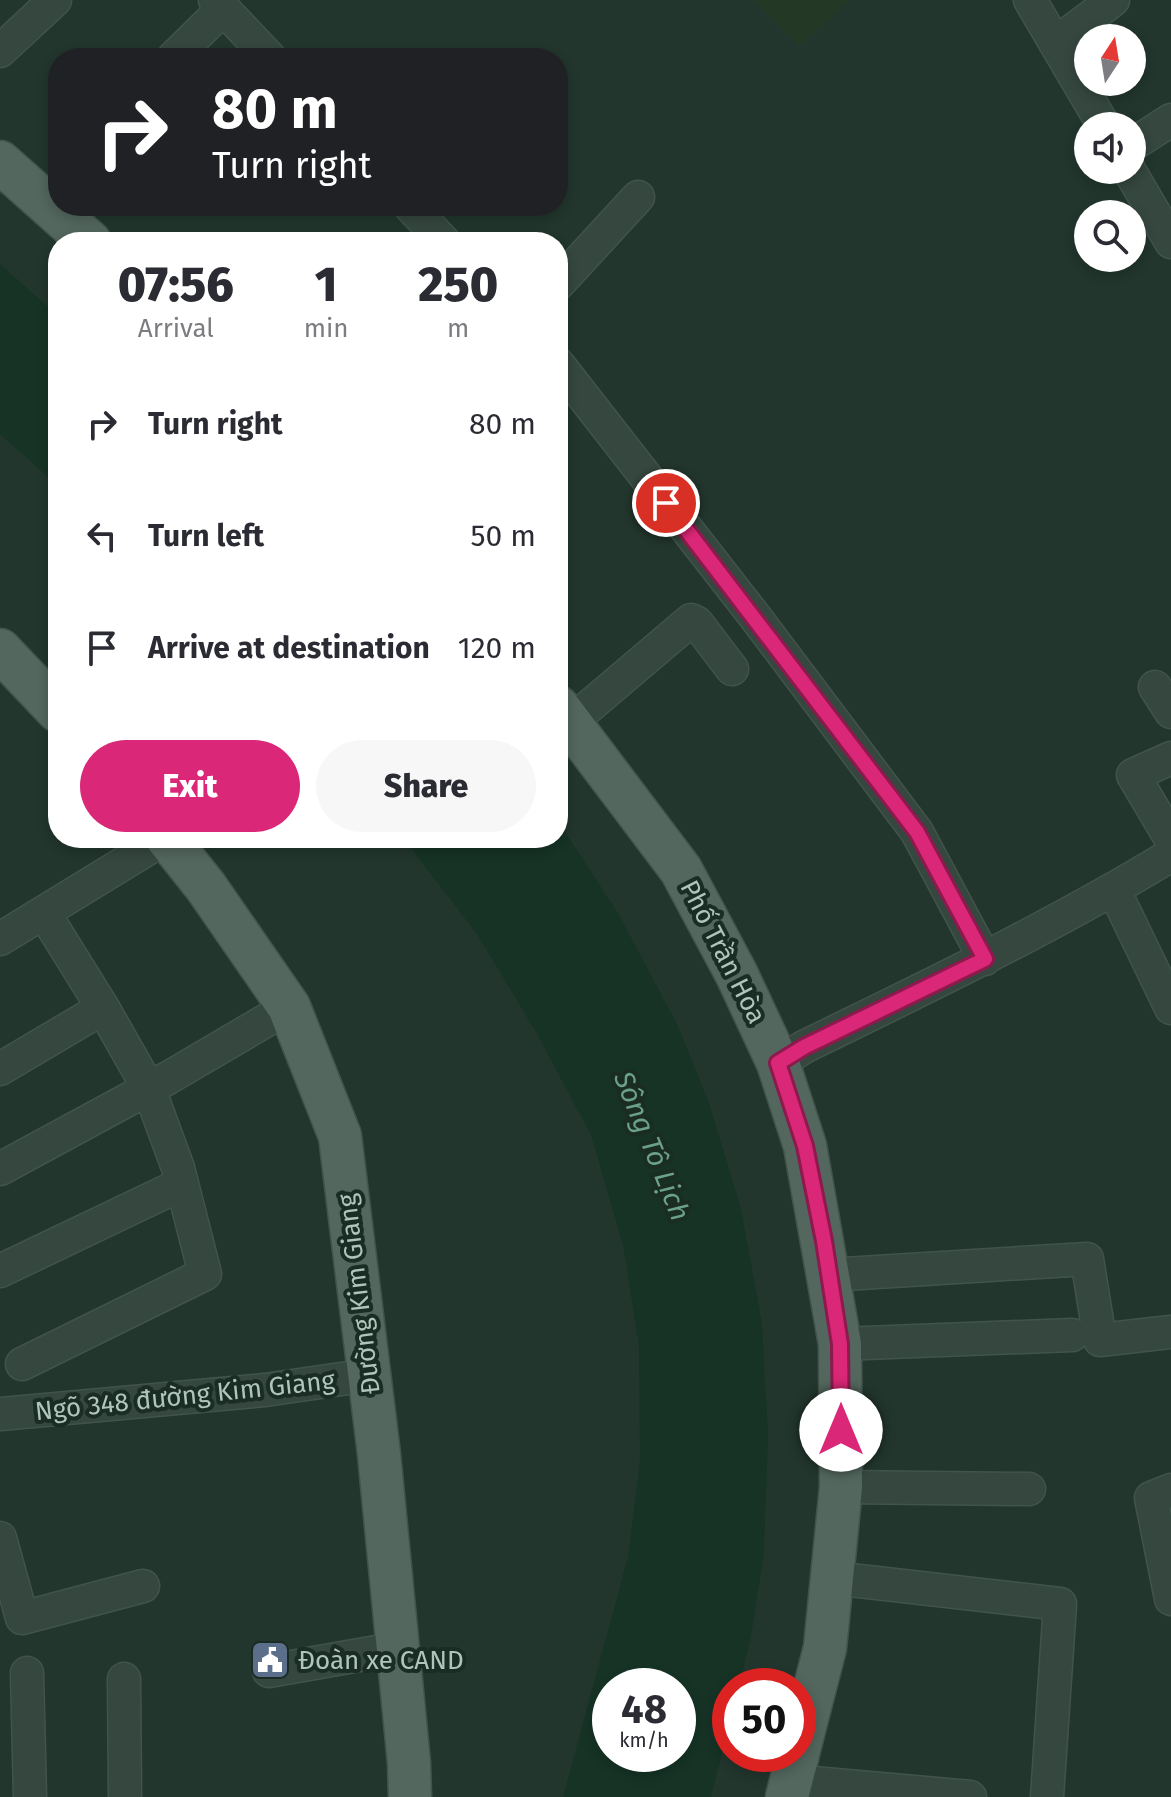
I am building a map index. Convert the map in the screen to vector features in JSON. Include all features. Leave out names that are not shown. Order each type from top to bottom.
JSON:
[{"type":"main road","points":[[0,162],[48,205]]},
{"type":"main road","points":[[61,216],[79,232]]},
{"type":"main road","points":[[0,650],[48,700]]},
{"type":"main road","name":"Phố Trần Hòa","points":[[568,718],[681,870],[737,975],[778,1063],[805,1146],[840,1344],[841,1487],[825,1648],[816,1683]]},
{"type":"main road","name":"Đường Kim Giang","points":[[174,848],[206,887],[289,1007],[340,1136],[399,1648],[410,1797]]},
{"type":"street","points":[[0,51],[55,0]]},
{"type":"street","points":[[1030,0],[1096,112]]},
{"type":"street","points":[[1056,43],[1113,0]]},
{"type":"street","points":[[182,48],[219,4],[261,48]]},
{"type":"street","points":[[1146,136],[1171,120]]},
{"type":"street","points":[[1137,184],[1171,242]]},
{"type":"street","points":[[568,273],[638,197]]},
{"type":"street","points":[[419,216],[435,232]]},
{"type":"street","points":[[568,377],[756,618],[917,832],[985,959]]},
{"type":"street","points":[[568,712],[691,620],[697,623],[732,669]]},
{"type":"street","points":[[1171,758],[1133,775],[1171,839]]},
{"type":"street","points":[[0,939],[150,848]]},
{"type":"street","points":[[778,1063],[804,1047],[985,959],[1114,890],[1171,855]]},
{"type":"street","points":[[1114,890],[1171,1008]]},
{"type":"street","points":[[22,1364],[205,1274],[182,1184],[149,1089],[44,913]]},
{"type":"street","points":[[0,1169],[149,1089],[289,1007]]},
{"type":"street","points":[[0,1069],[103,1008]]},
{"type":"street","points":[[0,1271],[182,1184]]},
{"type":"street","points":[[829,1275],[1087,1259],[1100,1340],[1171,1332]]},
{"type":"street","points":[[840,1344],[1072,1335]]},
{"type":"street","name":"Ngõ 348 đường Kim Giang","points":[[0,1414],[265,1390],[369,1375]]},
{"type":"street","points":[[841,1487],[1029,1489]]},
{"type":"street","points":[[1171,1490],[1151,1498],[1171,1599]]},
{"type":"street","points":[[0,1538],[22,1618],[143,1586]]},
{"type":"street","points":[[833,1578],[1060,1604],[1047,1797]]},
{"type":"street","points":[[269,1671],[399,1648]]},
{"type":"street","points":[[27,1673],[30,1797]]},
{"type":"street","points":[[124,1679],[125,1797]]},
{"type":"street","points":[[800,1772],[970,1797]]},
{"type":"shaded area","points":[[753,0],[850,0],[799,47]]},
{"type":"water","points":[[0,264],[48,307],[48,477],[0,434]]},
{"type":"water","name":"Sông Tô Lịch","points":[[568,836],[618,913],[678,1026],[709,1103],[741,1209],[762,1324],[768,1434],[764,1553],[750,1642],[744,1668],[712,1668],[712,1772],[717,1772],[711,1797],[563,1797],[592,1690],[592,1772],[696,1772],[696,1668],[598,1668],[628,1557],[640,1460],[639,1346],[623,1245],[591,1135],[536,1032],[477,934],[411,848],[568,848]]},
{"type":"place","name":"Đoàn xe CAND","points":[[270,1660]]},
{"type":"route","points":[[666,503],[917,832],[985,959],[804,1047],[778,1063],[805,1146],[824,1241],[840,1344],[841,1430]]}]
